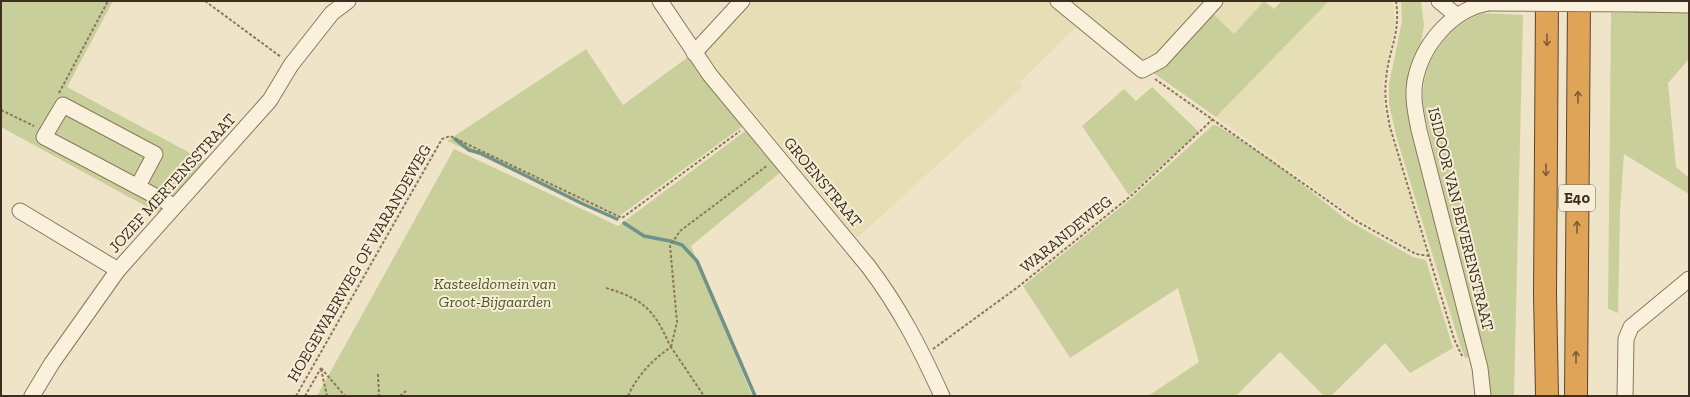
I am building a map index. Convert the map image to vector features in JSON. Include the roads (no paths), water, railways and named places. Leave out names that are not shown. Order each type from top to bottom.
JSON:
[{"type":"highway","name":"E40","points":[[1547,1],[1545,294],[1547,396]]},
{"type":"highway","name":"E40","points":[[1576,396],[1579,1]]},
{"type":"highway","points":[[1539,396],[1545,294]]},
{"type":"street","name":"JOZEF MERTENSSTRAAT","points":[[32,396],[52,363],[118,270],[270,100],[291,65],[332,13],[348,1]]},
{"type":"street","name":"GROENSTRAAT","points":[[660,1],[694,53],[890,294],[907,322],[942,396]]},
{"type":"street","points":[[694,53],[742,1]]},
{"type":"street","points":[[1058,1],[1142,70],[1161,60],[1215,1]]},
{"type":"street","points":[[1439,1],[1456,15]]},
{"type":"street","name":"ISIDOOR VAN BEVERENSTRAAT","points":[[1483,396],[1480,368],[1423,145],[1414,104],[1415,82],[1422,60],[1436,36],[1456,15],[1488,3],[1685,3]]},
{"type":"street","points":[[138,186],[155,154],[63,105],[44,137],[174,206]]},
{"type":"street","points":[[20,211],[118,270]]},
{"type":"street","points":[[1625,396],[1626,339],[1631,327],[1689,279]]},
{"type":"waterway","points":[[455,139],[469,150],[480,153],[581,203],[617,219]]},
{"type":"waterway","points":[[624,223],[644,236],[682,245],[697,261],[755,396]]},
{"type":"park label","name":"Kasteeldomein van Groot-Bijgaarden","points":[[495,292]]}]
